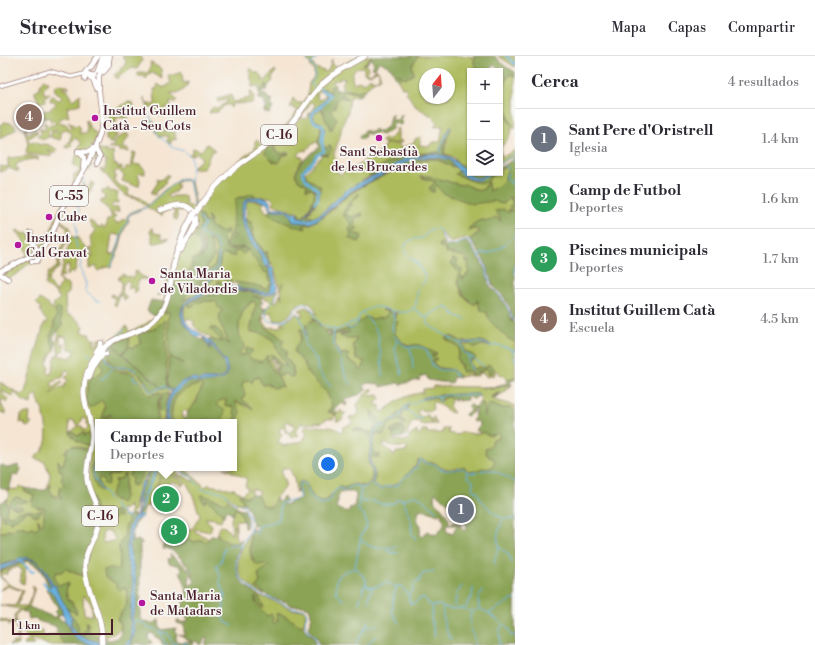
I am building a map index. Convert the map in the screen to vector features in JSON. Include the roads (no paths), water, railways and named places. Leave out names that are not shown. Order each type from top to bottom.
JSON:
[{"type":"highway","points":[[90,67],[101,56]]},
{"type":"highway","name":"C-55","points":[[96,144],[101,125],[98,76],[101,56]]},
{"type":"highway","name":"C-16","points":[[103,645],[100,616],[89,583],[86,568],[87,556],[97,534],[100,517],[99,508],[88,480],[88,468],[92,450],[93,435],[85,398],[85,386],[89,371],[97,356],[107,346],[120,337],[147,326],[158,317],[167,298],[172,270],[181,240],[194,214],[208,194],[227,174],[273,140],[286,128],[324,80],[345,65],[362,56]]},
{"type":"highway","name":"C-16","points":[[107,346],[117,340],[144,330],[156,320],[166,304],[180,247],[194,214],[213,189],[228,174],[268,145],[287,128],[322,84],[342,68],[365,56]]},
{"type":"highway","points":[[99,97],[100,78],[109,62]]},
{"type":"highway","name":"C-55","points":[[0,273],[34,247],[43,247],[48,240],[60,213],[96,144],[102,123],[98,76],[109,62]]},
{"type":"highway","points":[[86,75],[92,76],[101,73],[107,68],[108,63],[104,63],[98,76]]},
{"type":"highway","points":[[86,75],[92,78],[96,85],[100,105]]},
{"type":"highway","points":[[81,172],[84,159],[78,152],[89,152],[96,144]]},
{"type":"highway","points":[[89,159],[93,154],[97,154],[99,159],[97,162],[100,158],[100,155],[96,150],[96,144]]},
{"type":"highway","name":"C-55","points":[[0,273],[50,236],[59,212],[89,159]]},
{"type":"highway","points":[[172,270],[189,215],[187,208],[181,205]]},
{"type":"highway","points":[[161,211],[181,205],[192,210],[195,216],[196,223],[181,248],[172,278]]},
{"type":"highway","points":[[31,232],[30,236],[36,254],[39,257],[37,261],[32,261]]},
{"type":"highway","points":[[0,273],[8,280]]},
{"type":"highway","points":[[85,398],[83,388],[86,373],[100,346],[100,343]]},
{"type":"highway","points":[[85,398],[87,382],[90,374],[99,358],[103,354],[106,354]]},
{"type":"main road","points":[[0,87],[50,71],[71,77],[76,75],[98,75],[109,62]]},
{"type":"main road","points":[[86,75],[90,67]]},
{"type":"main road","points":[[0,87],[49,72],[56,72],[71,77],[86,75]]},
{"type":"water","points":[[431,154],[442,155],[452,159],[467,173],[467,176],[477,178],[486,176],[482,179],[472,180],[460,172],[450,160],[444,158],[430,157],[416,159],[404,163],[351,191],[318,219],[310,223],[293,222],[287,211],[270,210],[267,203],[255,200],[247,201],[244,215],[245,222],[251,236],[269,262],[270,267],[273,268],[277,287],[275,291],[266,295],[246,290],[266,293],[269,292],[273,281],[269,266],[267,267],[263,262],[260,254],[248,238],[241,218],[244,202],[246,200],[259,197],[266,198],[270,201],[272,208],[284,208],[294,214],[296,212],[298,217],[302,219],[305,217],[303,219],[310,219],[322,213],[344,192],[360,182],[391,168],[403,160],[415,156]]},
{"type":"water","points":[[236,287],[245,290],[218,291],[200,296],[184,306],[183,313],[188,324],[203,336],[196,337],[183,321],[181,314],[183,305],[197,294],[215,289]]},
{"type":"water","points":[[203,336],[212,343],[224,361],[225,359],[227,373],[225,378],[208,382],[188,381],[177,390],[171,398],[168,419],[166,419],[166,406],[172,392],[182,382],[197,378],[196,380],[220,378],[225,376],[226,371],[219,354],[209,343],[211,349]]},
{"type":"water","points":[[144,480],[138,498],[138,509],[136,504],[137,496],[140,485]]},
{"type":"water","points":[[138,509],[138,519],[133,522],[129,549],[136,580],[136,603],[132,618],[135,632],[130,645],[125,645],[131,639],[132,634],[130,617],[133,592],[133,580],[127,559],[126,547],[128,546],[129,528]]},
{"type":"water","points":[[20,558],[32,559],[45,570],[53,586],[56,585],[56,589],[72,616],[71,624],[73,630],[77,634],[90,640],[109,645],[94,645],[78,640],[70,631],[69,625],[64,619],[65,617],[63,616],[62,609],[55,596],[48,588],[51,587],[46,575],[41,567],[34,561],[21,560],[22,562],[0,570],[0,566],[14,562]]},
{"type":"waterway","points":[[305,56],[315,69],[314,79],[311,84],[315,88]]},
{"type":"waterway","points":[[312,64],[312,62],[319,56]]},
{"type":"waterway","points":[[506,56],[515,64]]},
{"type":"waterway","points":[[315,202],[318,199],[318,190],[307,181],[302,172],[317,155],[324,151],[322,143],[323,125],[316,123],[311,118],[313,113],[330,95],[320,89]]},
{"type":"waterway","points":[[148,113],[159,136],[174,148],[184,151],[191,158],[192,166],[190,182]]},
{"type":"waterway","points":[[441,152],[440,149],[450,127]]},
{"type":"waterway","points":[[503,162],[515,153]]},
{"type":"waterway","points":[[512,158],[515,163]]},
{"type":"waterway","points":[[504,165],[508,168],[506,179],[513,185],[515,193]]},
{"type":"waterway","points":[[83,185],[84,177]]},
{"type":"waterway","points":[[148,206],[168,188],[181,179],[189,181],[195,207]]},
{"type":"waterway","points":[[510,181],[515,181]]},
{"type":"waterway","points":[[78,208],[77,206],[81,199],[84,186]]},
{"type":"waterway","points":[[111,266],[117,251],[123,228],[128,221],[128,216],[131,213],[147,207]]},
{"type":"waterway","points":[[76,221],[79,210]]},
{"type":"waterway","points":[[198,216],[205,225],[201,229],[201,234],[215,240],[219,250]]},
{"type":"waterway","points":[[76,223],[77,233],[75,241],[77,249]]},
{"type":"waterway","points":[[405,248],[405,245],[409,241],[423,238],[429,230],[436,228],[439,230],[448,245],[457,245],[464,241],[471,242],[475,252],[484,263],[491,285]]},
{"type":"waterway","points":[[479,257],[482,253],[490,253],[500,248],[515,235]]},
{"type":"waterway","points":[[275,291],[276,297],[265,312],[268,321],[277,322],[288,319],[296,309],[305,304],[312,309],[315,317],[322,326],[337,330],[358,320],[360,314],[373,307],[397,312],[408,312],[415,306],[418,290],[425,281],[426,277],[404,251]]},
{"type":"waterway","points":[[77,253],[82,257],[80,268],[86,284],[85,291],[97,301],[100,301]]},
{"type":"waterway","points":[[199,292],[201,286],[210,281],[212,272],[217,269],[219,253]]},
{"type":"waterway","points":[[413,259],[420,266]]},
{"type":"waterway","points":[[515,266],[515,274]]},
{"type":"waterway","points":[[494,289],[503,299],[512,318],[515,320]]},
{"type":"waterway","points":[[427,318],[430,314],[446,306],[455,315],[466,320]]},
{"type":"waterway","points":[[413,308],[427,318],[430,326],[457,342],[479,342],[515,350]]},
{"type":"waterway","points":[[296,311],[305,330],[306,347],[316,359],[318,371],[331,387]]},
{"type":"waterway","points":[[393,312],[394,319],[392,326],[394,336],[405,346],[426,349],[433,366],[440,370],[452,370],[457,377]]},
{"type":"waterway","points":[[362,313],[374,326],[379,336],[378,345],[381,353],[383,367],[382,371],[384,376]]},
{"type":"waterway","points":[[346,327],[351,329],[358,321]]},
{"type":"waterway","points":[[117,336],[125,329]]},
{"type":"waterway","points":[[334,329],[333,341],[335,348],[340,357],[346,377],[351,384]]},
{"type":"waterway","points":[[397,339],[395,350],[402,375]]},
{"type":"waterway","points":[[461,344],[463,352],[484,366]]},
{"type":"waterway","points":[[410,348],[413,369]]},
{"type":"waterway","points":[[512,349],[515,360]]},
{"type":"waterway","points":[[87,353],[92,357]]},
{"type":"waterway","points":[[106,356],[106,360],[112,366]]},
{"type":"waterway","points":[[468,357],[472,370]]},
{"type":"waterway","points":[[100,379],[104,378],[113,367]]},
{"type":"waterway","points":[[115,367],[132,368],[135,372]]},
{"type":"waterway","points":[[134,376],[133,379],[140,381]]},
{"type":"waterway","points":[[144,382],[148,387]]},
{"type":"waterway","points":[[148,388],[149,391],[154,391],[164,386],[166,387]]},
{"type":"waterway","points":[[166,388],[173,391]]},
{"type":"waterway","points":[[372,484],[374,475],[370,463],[370,457],[374,435],[377,428],[400,416],[408,404],[413,404],[421,399],[445,395],[479,395]]},
{"type":"waterway","points":[[439,397],[440,402]]},
{"type":"waterway","points":[[405,408],[415,417],[422,419]]},
{"type":"waterway","points":[[362,488],[372,484],[381,490],[385,487],[398,485],[401,480],[412,472],[412,469],[416,468],[420,459],[427,464],[435,464],[444,470],[463,468],[469,473],[490,470],[500,473],[515,482]]},
{"type":"waterway","points":[[95,465],[94,477],[100,488],[108,499],[114,503],[116,508],[122,512],[123,516],[128,516],[130,518]]},
{"type":"waterway","points":[[141,510],[144,497],[156,471]]},
{"type":"waterway","points":[[180,471],[191,477],[202,489],[223,493],[235,504],[244,505],[250,519],[248,523],[250,527],[238,554],[237,570],[240,576],[249,587],[262,595],[283,603],[291,608],[305,609],[307,615],[305,621],[307,631],[314,636],[317,645]]},
{"type":"waterway","points":[[467,472],[468,477],[473,481],[472,489],[477,492],[481,500],[491,511],[502,518],[515,519]]},
{"type":"waterway","points":[[249,531],[257,533],[259,526],[279,520],[281,503],[299,499],[298,486],[301,482],[306,485],[311,497],[320,503],[329,502],[332,494],[338,488],[345,490],[354,485],[361,487]]},
{"type":"waterway","points":[[361,488],[358,510],[364,515],[367,525],[361,536],[355,566],[365,577],[367,586],[374,587],[387,582],[395,587],[400,585],[408,594],[410,603],[413,604],[423,597],[428,604],[432,606],[439,605],[450,609],[462,608],[472,612],[478,609],[483,610],[507,628],[511,636],[515,635]]},
{"type":"waterway","points":[[402,500],[416,495],[437,511]]},
{"type":"waterway","points":[[360,501],[372,501],[382,504],[389,504],[394,503],[398,499],[403,500],[411,521],[412,534],[416,539]]},
{"type":"waterway","points":[[495,566],[494,562],[499,547],[497,536],[502,521]]},
{"type":"waterway","points":[[361,540],[374,548],[397,546]]},
{"type":"waterway","points":[[229,546],[232,544],[241,547]]},
{"type":"waterway","points":[[227,547],[224,549],[221,562],[217,565],[217,568],[225,599],[222,614],[224,621],[233,626]]},
{"type":"waterway","points":[[499,547],[508,554],[512,563]]},
{"type":"waterway","points":[[386,549],[389,552],[398,553]]},
{"type":"waterway","points":[[20,561],[32,572],[34,572]]},
{"type":"waterway","points":[[343,600],[336,592],[337,578],[345,571],[355,568]]},
{"type":"waterway","points":[[408,594],[413,590],[413,585],[419,581],[422,574],[434,571]]},
{"type":"waterway","points":[[43,582],[49,589]]},
{"type":"waterway","points":[[359,603],[365,583]]},
{"type":"waterway","points":[[454,606],[457,593],[462,586]]},
{"type":"waterway","points":[[369,602],[372,587]]},
{"type":"waterway","points":[[397,587],[394,594],[392,612],[399,623]]},
{"type":"waterway","points":[[466,608],[468,601],[472,597],[473,588]]},
{"type":"waterway","points":[[479,608],[478,598],[483,591]]},
{"type":"waterway","points":[[489,613],[515,599]]},
{"type":"waterway","points":[[433,607],[431,617],[435,637]]},
{"type":"waterway","points":[[443,608],[444,624],[451,639]]},
{"type":"waterway","points":[[471,613],[470,626],[474,638],[474,645]]},
{"type":"waterway","points":[[356,642],[365,629],[368,620]]},
{"type":"waterway","points":[[132,621],[141,622],[158,632],[167,633],[172,642],[180,645]]},
{"type":"waterway","points":[[367,627],[372,627],[377,624]]},
{"type":"waterway","points":[[499,645],[500,629],[503,625]]},
{"type":"waterway","points":[[161,633],[164,642],[168,645]]},
{"type":"waterway","points":[[367,645],[376,636]]},
{"type":"waterway","points":[[180,645],[184,642],[189,645]]},
{"type":"place","name":"Institut Guillem Catà","points":[[29,117]]},
{"type":"place","name":"Institut Guillem Catà - Seu Cots","points":[[95,118]]},
{"type":"place","name":"Sant Sebastià de les Brucardes","points":[[379,138]]},
{"type":"place","name":"Cube","points":[[49,217]]},
{"type":"place","name":"Institut Cal Gravat","points":[[18,245]]},
{"type":"place","name":"Santa Maria de Viladordis","points":[[152,281]]},
{"type":"place","name":"Camp de Futbol","points":[[166,499]]},
{"type":"place","name":"Sant Pere d'Oristrell","points":[[461,510]]},
{"type":"place","name":"Piscines municipals","points":[[174,531]]},
{"type":"place","name":"Santa Maria de Matadars","points":[[142,603]]}]
